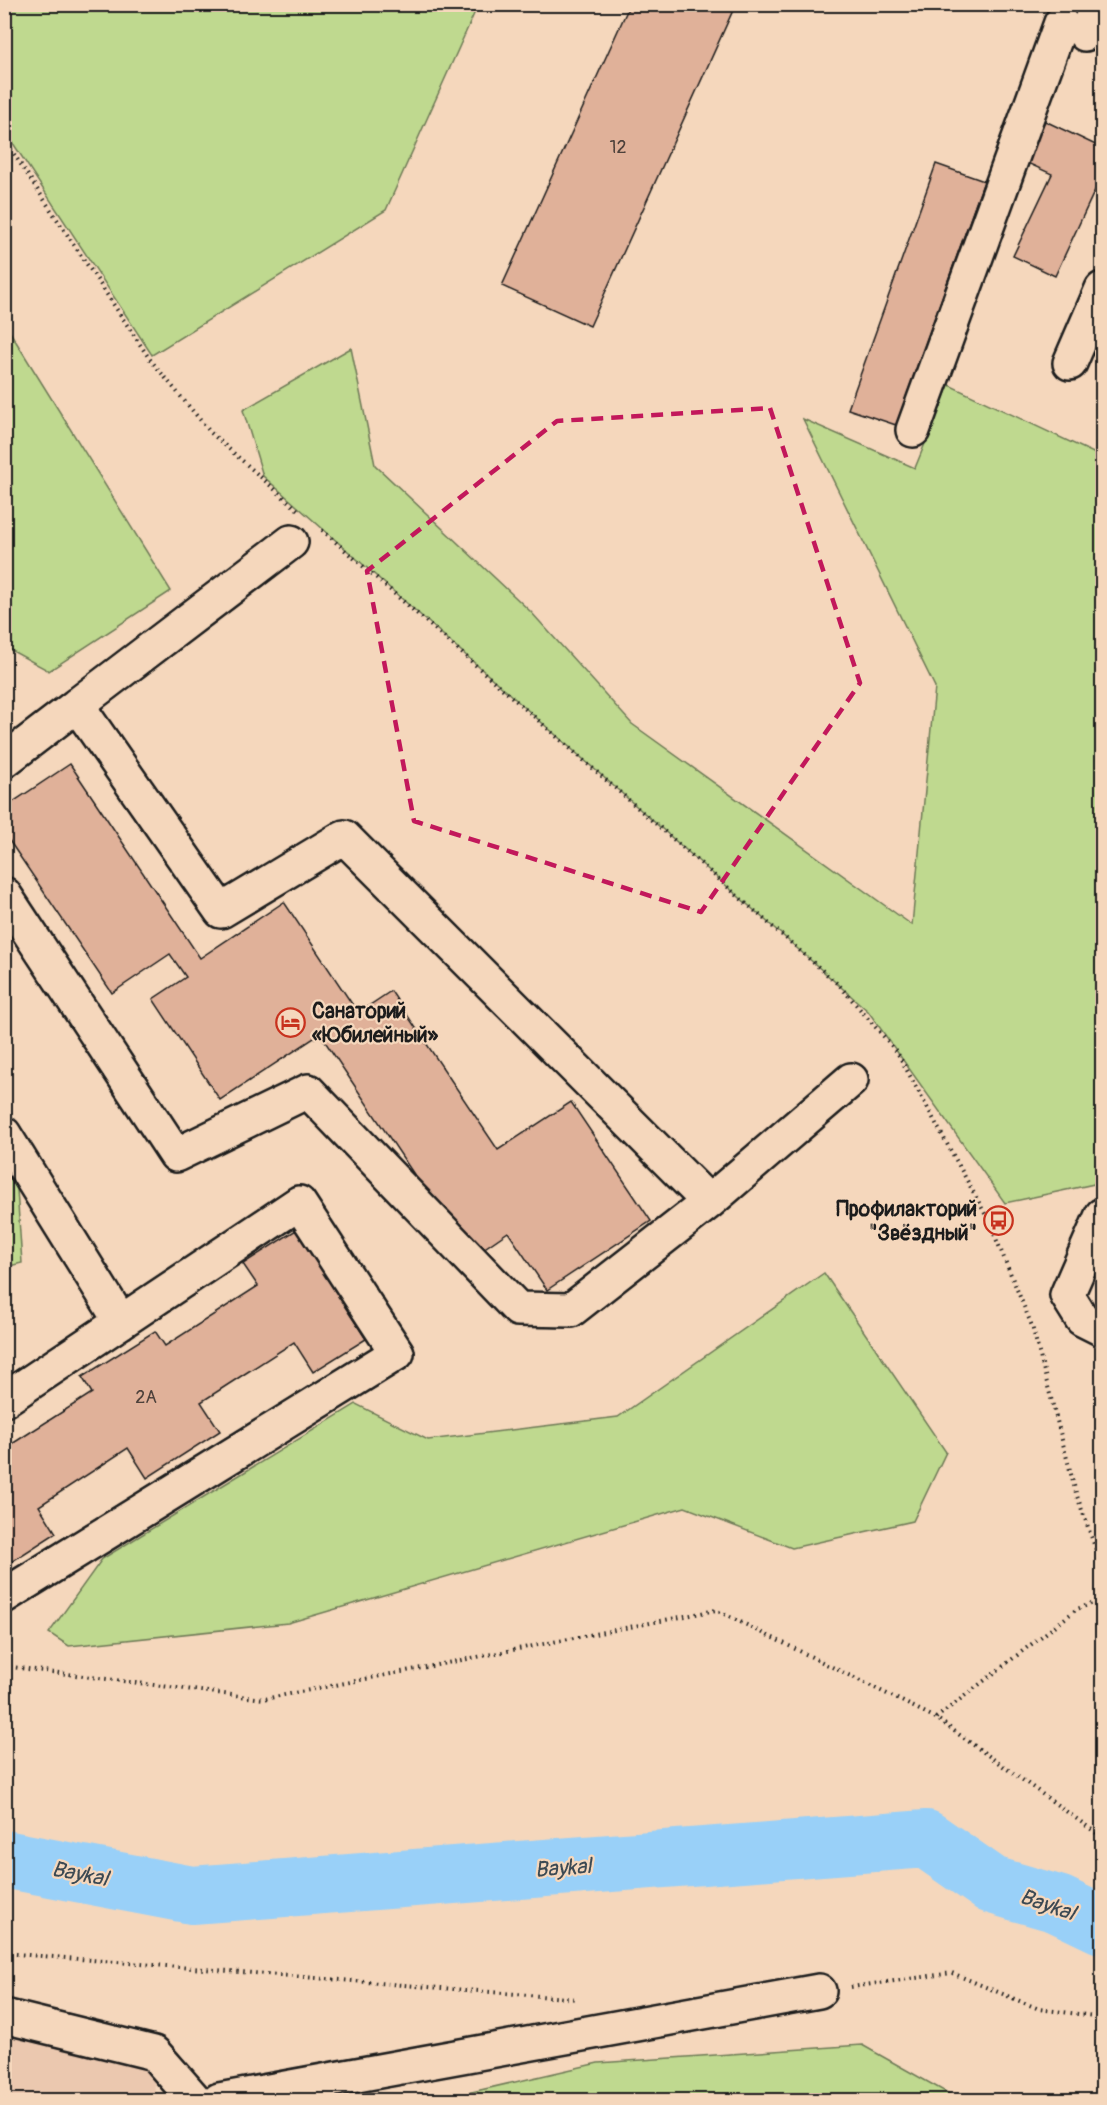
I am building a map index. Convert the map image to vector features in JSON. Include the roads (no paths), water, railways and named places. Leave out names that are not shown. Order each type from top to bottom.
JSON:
[{"type":"lane","points":[[913,430],[1081,20]]},
{"type":"lane","points":[[1070,363],[1102,289]]},
{"type":"lane","points":[[4,761],[304,527]]},
{"type":"lane","points":[[77,705],[221,911],[344,837],[709,1202]]},
{"type":"lane","points":[[4,894],[176,1155],[308,1091],[518,1310],[571,1310],[709,1202],[851,1080]]},
{"type":"lane","points":[[4,1134],[121,1322]]},
{"type":"lane","points":[[4,1400],[299,1203],[397,1353],[4,1596]]},
{"type":"lane","points":[[1102,1215],[1067,1295],[1082,1319],[1102,1329]]},
{"type":"lane","points":[[219,2100],[819,1991]]},
{"type":"lane","points":[[4,2016],[154,2053],[195,2100]]},
{"type":"waterway","name":"Baykal","points":[[4,1859],[192,1895],[926,1839],[992,1885],[1058,1904],[1102,1925]]},
{"type":"place","name":"Санаторий «Юбилейный»","points":[[291,1023]]},
{"type":"place","name":"Профилакторий \"Звёздный\"","points":[[998,1221]]}]
